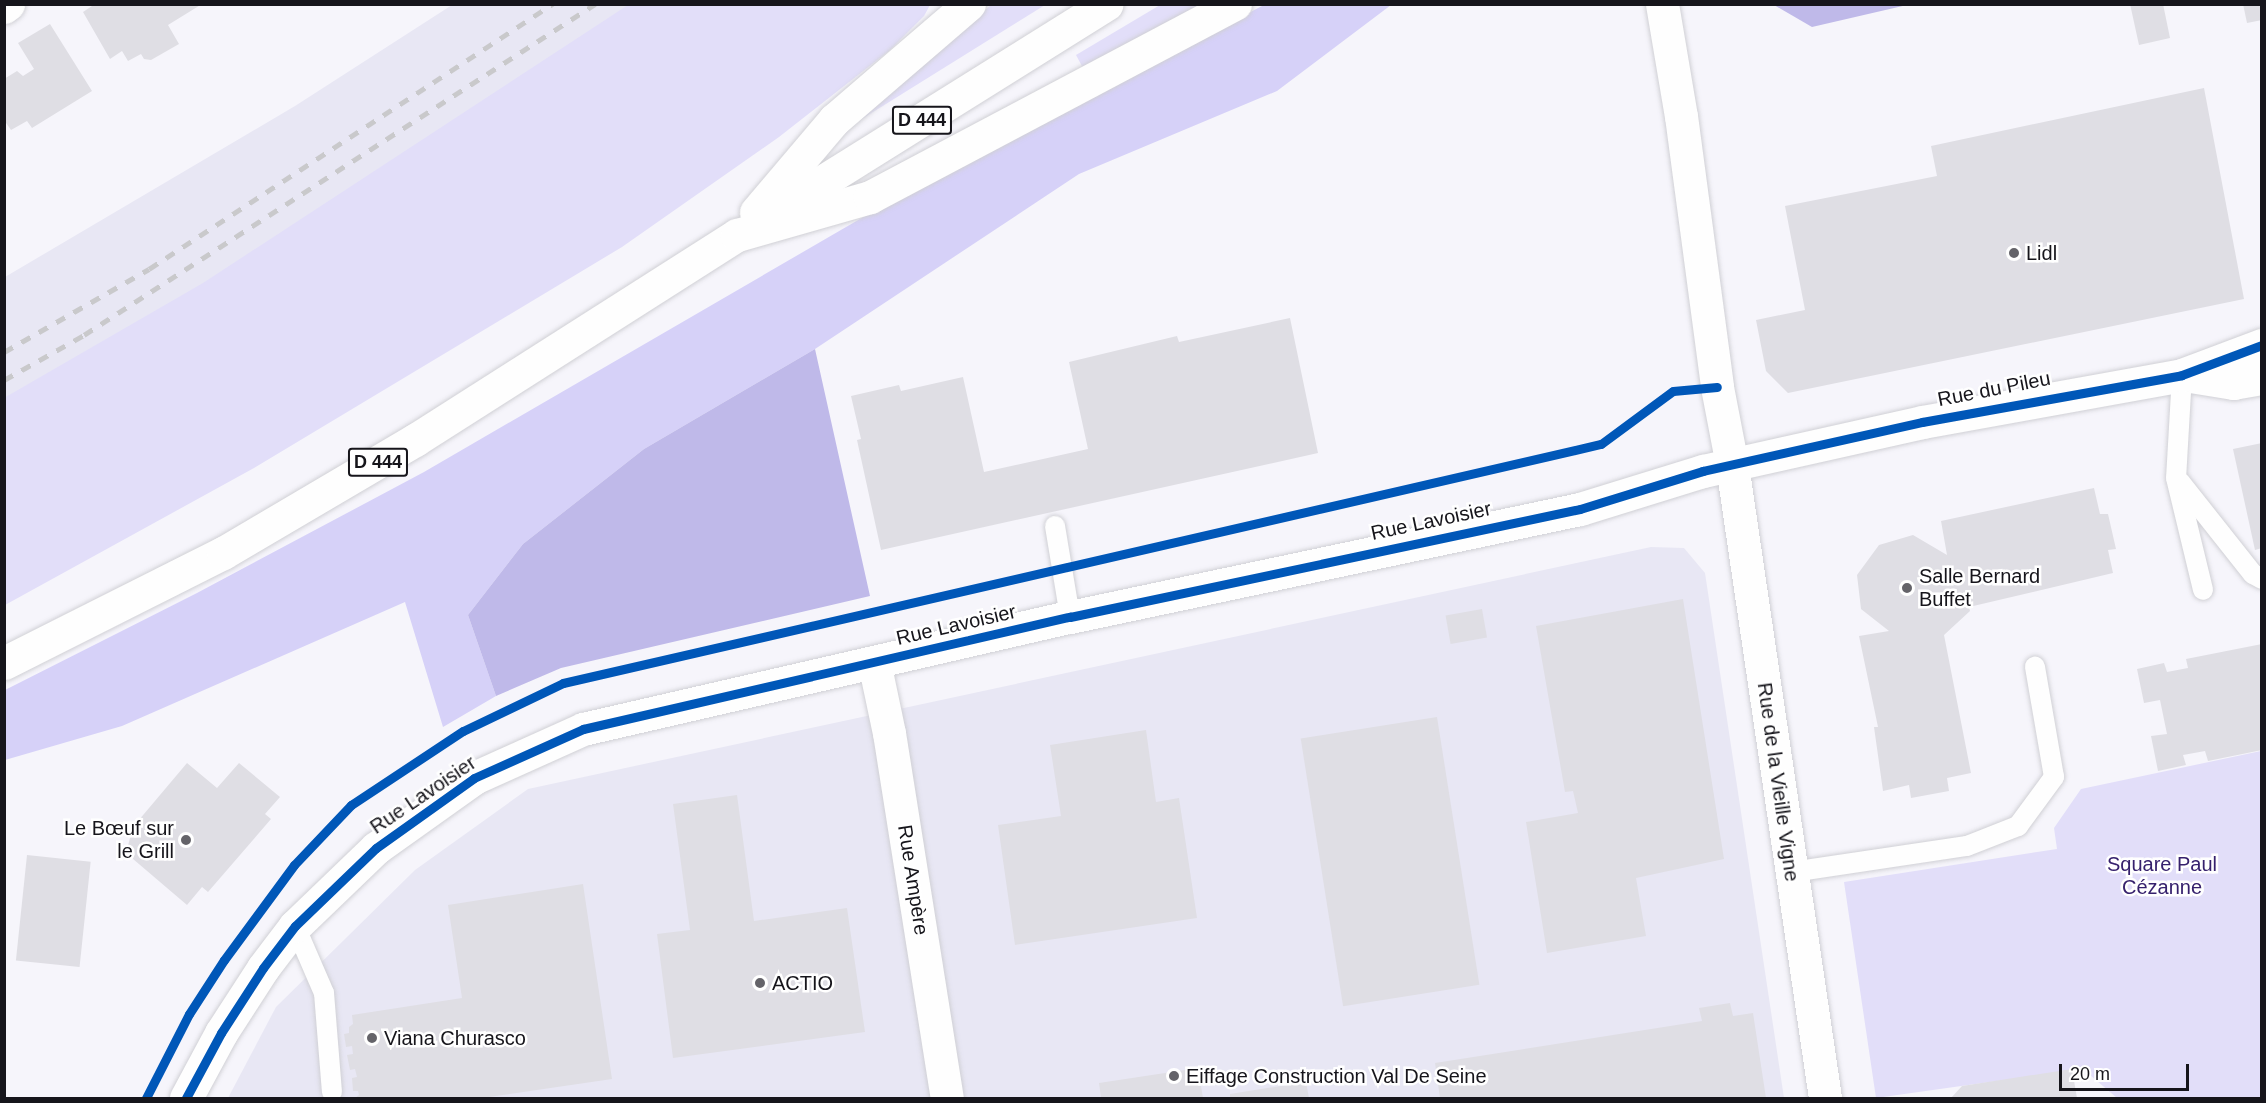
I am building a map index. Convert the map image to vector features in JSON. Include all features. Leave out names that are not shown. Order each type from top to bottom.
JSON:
[{"type":"street","points":[[4,7],[8,4]]},
{"type":"street","points":[[737,235],[834,120],[969,4]]},
{"type":"street","name":"D 444","points":[[4,663],[233,547],[415,440],[1107,4]]},
{"type":"street","points":[[737,235],[870,197],[1235,4]]},
{"type":"street","name":"Rue de la Vieille Vigne","points":[[1662,4],[1681,116],[1717,387],[1732,465],[1825,1098]]},
{"type":"street","name":"Rue du Pileu","points":[[1732,465],[1922,422],[2182,375],[2262,345]]},
{"type":"street","name":"Rue du Pileu","points":[[2182,375],[2233,382],[2262,378]]},
{"type":"street","name":"Rue Lavoisier","points":[[186,1098],[221,1033],[263,968],[295,926],[376,848],[474,778],[583,729],[1070,617],[1580,509],[1732,465]]},
{"type":"street","name":"Rue Ampère","points":[[874,662],[889,733],[947,1098]]},
{"type":"lane","points":[[2182,375],[2176,478],[2203,590]]},
{"type":"lane","points":[[2176,478],[2253,574],[2262,579]]},
{"type":"lane","points":[[1055,526],[1070,617]]},
{"type":"lane","points":[[1792,872],[1967,846],[2018,826],[2054,777],[2035,667]]},
{"type":"lane","points":[[295,926],[324,993],[332,1092]]},
{"type":"shaded area","points":[[452,5],[667,5],[5,432],[5,277],[295,106]]},
{"type":"shaded area","points":[[1264,5],[1391,5],[1277,91],[1079,174],[815,349],[644,449],[523,544],[468,615],[496,696],[443,727],[405,602],[122,726],[5,760],[5,690],[197,593],[424,472],[946,169]]},
{"type":"shaded area","points":[[1774,5],[1907,5],[1812,27]]},
{"type":"shaded area","points":[[815,349],[870,596],[561,668],[496,696],[468,615],[523,544],[644,449]]},
{"type":"shaded area","points":[[1651,547],[1684,548],[1705,573],[1784,1098],[228,1098],[276,1007],[415,870],[528,789]]},
{"type":"green space","points":[[628,5],[930,5],[924,16],[890,50],[779,137],[622,247],[254,468],[5,605],[4,398],[203,283]]},
{"type":"green space","points":[[991,5],[1045,5],[849,127]]},
{"type":"green space","points":[[1160,5],[1204,5],[1083,68],[1076,55]]},
{"type":"green space","name":"Square Paul Cézanne","points":[[2261,751],[2261,1098],[2117,1098],[2083,1069],[1876,1098],[1844,882],[2057,849],[2054,828],[2081,789]]},
{"type":"building","points":[[95,4],[202,4],[168,25],[179,44],[151,60],[144,59],[141,54],[128,61],[122,51],[110,59],[83,12]]},
{"type":"building","points":[[2130,4],[2163,4],[2170,38],[2139,45]]},
{"type":"building","points":[[2243,4],[2262,4],[2262,20],[2247,23]]},
{"type":"building","points":[[50,24],[92,91],[32,128],[27,121],[11,130],[4,120],[4,79],[17,71],[23,76],[34,69],[18,43]]},
{"type":"building","name":"Lidl","points":[[2204,88],[2244,299],[1788,393],[1766,371],[1756,320],[1805,310],[1785,206],[1937,176],[1931,146]]},
{"type":"building","points":[[1290,318],[1318,453],[881,550],[857,440],[861,439],[851,396],[899,385],[901,391],[963,377],[984,472],[1088,449],[1069,362],[1177,336],[1179,342]]},
{"type":"building","points":[[2262,443],[2262,548],[2255,550],[2233,449]]},
{"type":"building","points":[[2094,488],[2100,514],[2108,514],[2116,549],[2108,550],[2113,573],[1969,607],[1970,611],[1944,635],[1971,773],[1947,778],[1949,791],[1911,798],[1909,785],[1883,791],[1874,727],[1878,727],[1859,636],[1889,631],[1861,609],[1857,575],[1879,545],[1913,535],[1947,555],[1941,521]]},
{"type":"building","points":[[1683,599],[1724,859],[1636,878],[1646,936],[1547,953],[1526,822],[1578,813],[1573,791],[1565,792],[1536,626]]},
{"type":"building","points":[[1482,609],[1487,638],[1451,644],[1446,615]]},
{"type":"building","points":[[2262,644],[2262,750],[2208,761],[2205,751],[2183,755],[2186,765],[2158,771],[2151,736],[2167,734],[2160,700],[2144,703],[2137,669],[2164,663],[2167,672],[2188,668],[2186,659]]},
{"type":"building","points":[[1437,717],[1479,985],[1343,1006],[1301,739]]},
{"type":"building","points":[[1146,730],[1156,802],[1179,798],[1197,918],[1015,945],[998,825],[1061,816],[1050,745]]},
{"type":"building","name":"Le Bœuf sur le Grill","points":[[187,763],[217,788],[239,763],[280,797],[265,814],[271,819],[208,892],[202,887],[187,905],[126,853],[133,827]]},
{"type":"building","name":"ACTIO","points":[[737,795],[754,921],[847,908],[865,1032],[673,1058],[657,934],[690,930],[673,804]]},
{"type":"building","points":[[27,855],[91,862],[80,967],[16,960]]},
{"type":"building","points":[[583,884],[612,1079],[482,1098],[355,1098],[359,1095],[358,1091],[353,1091],[352,1078],[357,1077],[355,1069],[350,1070],[347,1055],[353,1054],[352,1046],[346,1047],[344,1034],[349,1033],[349,1027],[353,1024],[352,1015],[462,998],[448,905]]},
{"type":"building","points":[[1730,1003],[1733,1016],[1753,1013],[1766,1098],[1440,1098],[1435,1063],[1702,1021],[1699,1008]]},
{"type":"building","name":"Eiffage Construction Val De Seine","points":[[1198,1068],[1203,1098],[1101,1098],[1099,1083]]},
{"type":"building","points":[[2072,1069],[2077,1098],[1951,1098],[1962,1086]]},
{"type":"building","points":[[1306,1082],[1309,1098],[1230,1098],[1230,1094]]},
{"type":"railway","points":[[4,352],[149,269],[553,4]]},
{"type":"railway","points":[[4,380],[84,335],[595,4]]},
{"type":"cycle path","points":[[186,1098],[221,1033],[263,968],[295,926],[376,848],[474,778],[583,729],[1070,617],[1580,509],[1703,471],[1922,422],[2182,375],[2262,345]]},
{"type":"cycle path","points":[[146,1098],[189,1014],[224,960],[294,865],[351,805],[463,731],[563,683],[1601,444],[1673,391],[1717,387]]},
{"type":"place","name":"Lidl","points":[[2014,253]]},
{"type":"place","name":"Salle Bernard Buffet","points":[[1907,588]]},
{"type":"place","name":"Le Bœuf sur le Grill","points":[[186,840]]},
{"type":"place","name":"ACTIO","points":[[760,983]]},
{"type":"place","name":"Viana Churasco","points":[[372,1038]]},
{"type":"place","name":"Eiffage Construction Val De Seine","points":[[1174,1076]]}]
